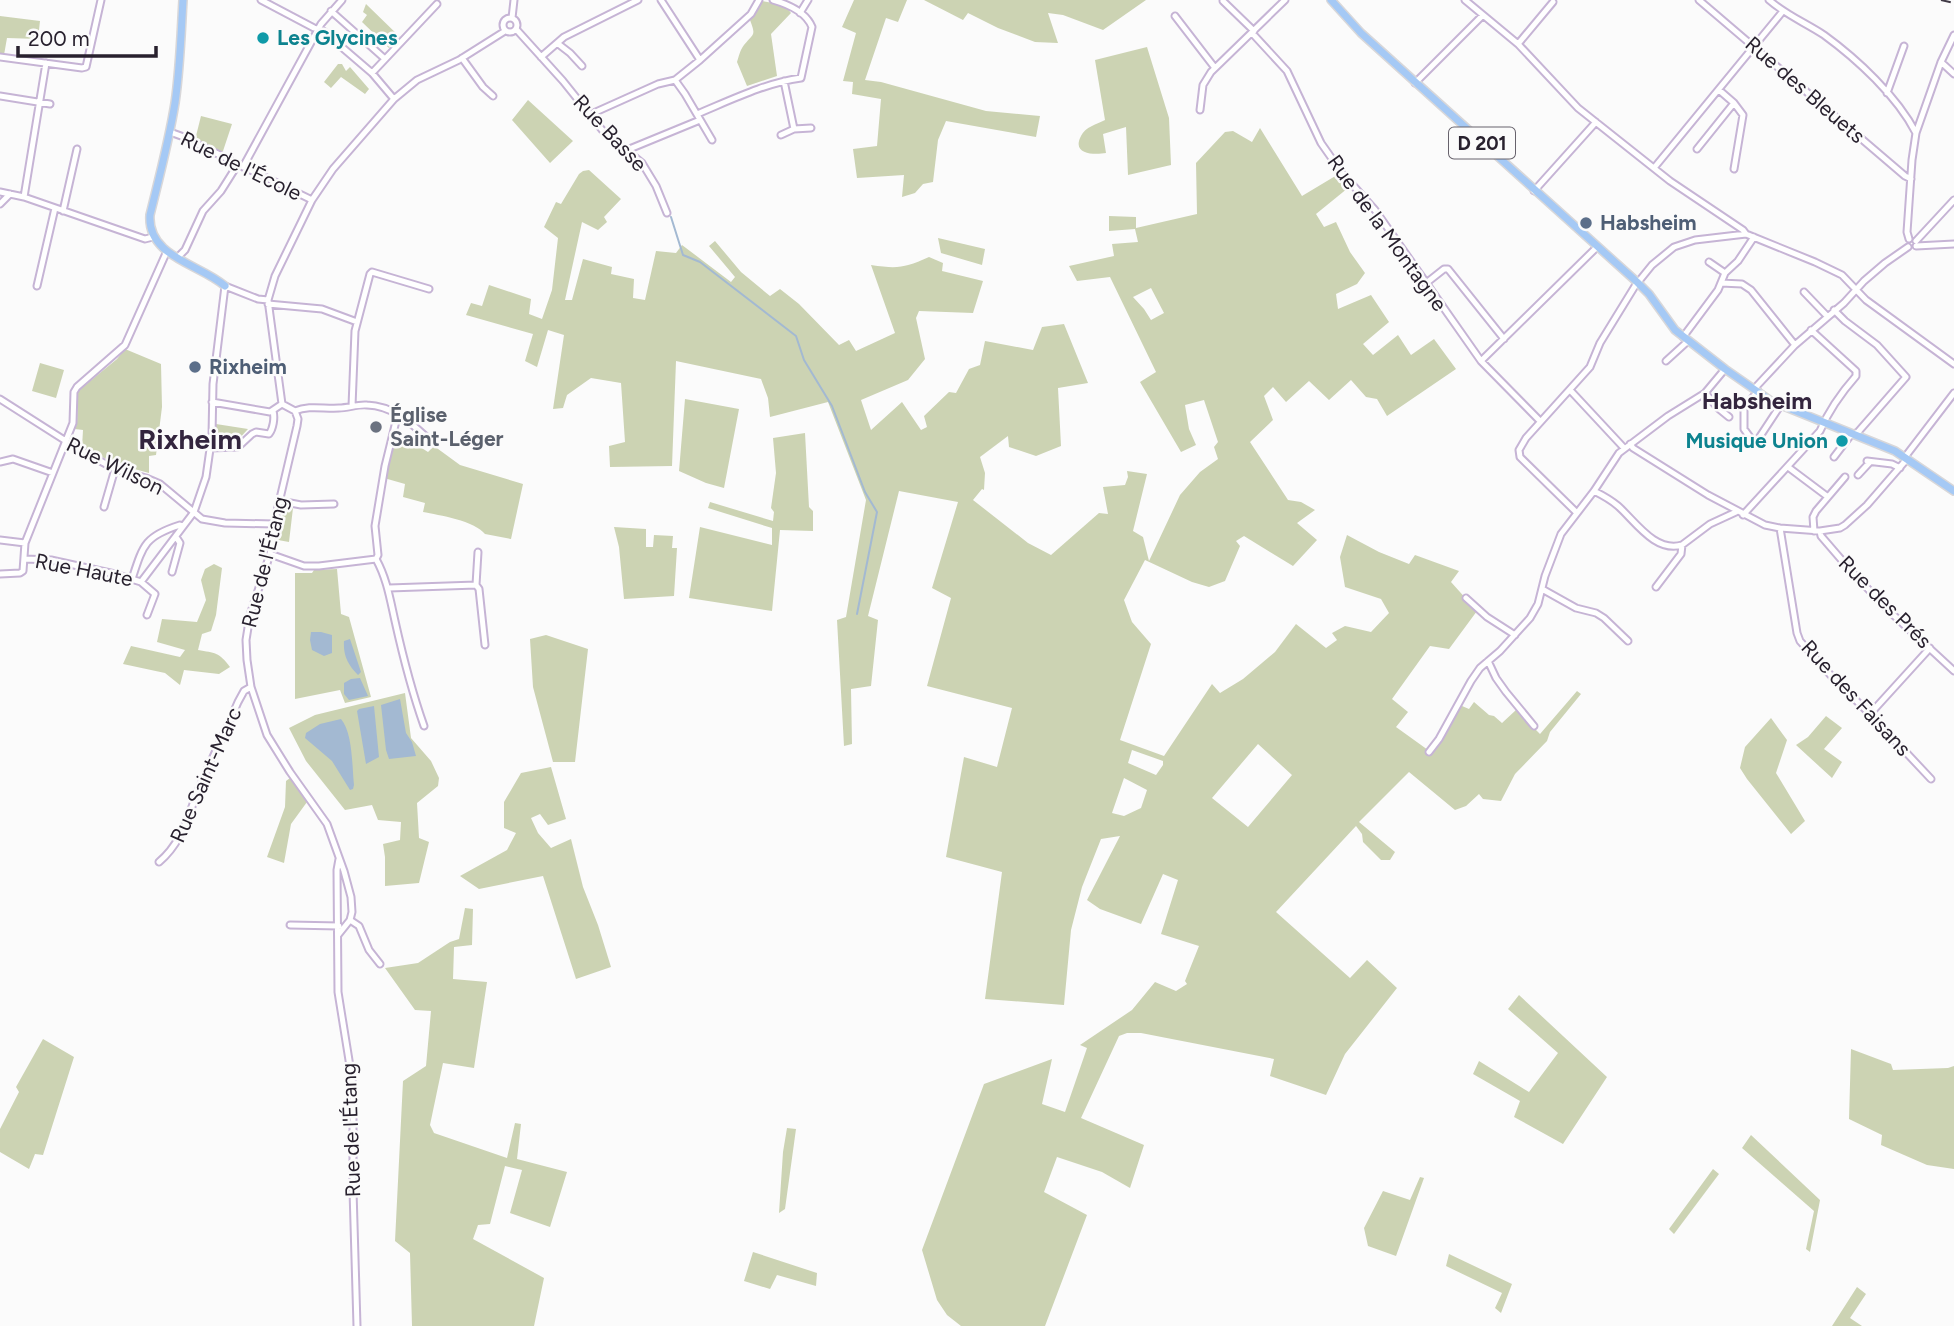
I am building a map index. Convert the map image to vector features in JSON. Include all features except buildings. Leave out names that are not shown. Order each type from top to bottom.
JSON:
[{"type":"main road","points":[[183,0],[179,75],[170,132],[150,215],[153,237],[167,251],[225,286]]},
{"type":"main road","name":"D 201","points":[[1331,0],[1415,83],[1637,282],[1675,330],[1686,339],[1780,406],[1824,421],[1906,458],[1954,491]]},
{"type":"street","points":[[0,57],[86,67],[101,0]]},
{"type":"street","points":[[261,0],[323,31],[372,73],[394,99]]},
{"type":"street","points":[[178,257],[185,250],[203,211],[240,165],[318,29],[339,3],[330,0]]},
{"type":"street","points":[[512,18],[514,0]]},
{"type":"street","points":[[541,57],[564,37],[638,0]]},
{"type":"street","points":[[661,0],[700,60]]},
{"type":"street","points":[[589,115],[658,84],[675,80],[751,13],[759,0]]},
{"type":"street","points":[[627,150],[745,94],[801,78],[811,27],[809,21],[785,4],[773,0]]},
{"type":"street","points":[[800,13],[808,0]]},
{"type":"street","points":[[1199,110],[1203,85],[1215,68],[1285,0]]},
{"type":"street","points":[[1465,0],[1518,44],[1564,95],[1596,122],[1654,168],[1746,234]]},
{"type":"street","name":"Rue des Bleuets","points":[[1699,0],[1911,179]]},
{"type":"street","points":[[1769,0],[1838,46],[1887,93],[1916,133]]},
{"type":"street","name":"Rue de la Montagne","points":[[1223,1],[1287,71],[1321,143],[1342,173],[1375,210],[1481,361],[1540,421]]},
{"type":"street","points":[[1518,44],[1553,2]]},
{"type":"street","points":[[372,73],[437,4]]},
{"type":"street","points":[[331,11],[385,58]]},
{"type":"street","points":[[1654,168],[1783,11]]},
{"type":"street","points":[[1415,83],[1483,15]]},
{"type":"street","points":[[1175,16],[1215,68]]},
{"type":"street","points":[[512,18],[517,23],[516,29],[509,33],[502,26],[503,21],[512,18]]},
{"type":"street","name":"Rue Basse","points":[[516,29],[563,80],[603,131],[642,163],[656,186],[667,213]]},
{"type":"street","points":[[282,404],[268,302],[275,276],[312,200],[333,169],[394,99],[417,80],[462,58],[505,30]]},
{"type":"street","points":[[1914,242],[1907,232],[1916,133],[1941,62],[1954,35]]},
{"type":"street","points":[[557,43],[582,66]]},
{"type":"street","points":[[1887,93],[1904,46]]},
{"type":"street","points":[[462,58],[493,96]]},
{"type":"street","points":[[1941,62],[1954,74]]},
{"type":"street","points":[[24,197],[46,63]]},
{"type":"street","points":[[675,80],[712,140]]},
{"type":"street","points":[[784,81],[794,129]]},
{"type":"street","points":[[1719,90],[1743,115],[1734,169]]},
{"type":"street","points":[[0,96],[50,104]]},
{"type":"street","points":[[1697,149],[1734,103]]},
{"type":"street","points":[[1534,191],[1596,122]]},
{"type":"street","points":[[780,135],[794,129],[811,128]]},
{"type":"street","name":"Rue de l'École","points":[[170,132],[312,200]]},
{"type":"street","points":[[63,211],[77,149]]},
{"type":"street","points":[[0,192],[24,197],[145,239],[153,237]]},
{"type":"street","points":[[0,204],[10,194]]},
{"type":"street","points":[[1914,242],[1954,200]]},
{"type":"street","points":[[37,286],[55,208]]},
{"type":"street","points":[[1577,512],[1520,457],[1519,450],[1540,421],[1590,367],[1600,342],[1637,282],[1674,247],[1695,240],[1746,234],[1833,270],[1866,300],[1954,364]]},
{"type":"street","points":[[1666,361],[1686,339],[1718,290],[1725,273],[1738,261],[1754,237]]},
{"type":"street","points":[[1780,406],[1755,444],[1744,429],[1744,408],[1795,345],[1844,303],[1856,289],[1908,247],[1906,243],[1954,244]]},
{"type":"street","points":[[1481,361],[1597,247]]},
{"type":"street","name":"Rue Haute","points":[[147,615],[155,594],[141,582],[51,560],[25,559],[25,543],[67,442],[73,423],[74,392],[125,345],[167,251]]},
{"type":"street","points":[[1709,262],[1725,273]]},
{"type":"street","points":[[1425,284],[1444,269],[1448,269],[1504,339]]},
{"type":"street","points":[[352,406],[357,322],[372,272],[429,289]]},
{"type":"street","points":[[1721,283],[1742,284],[1751,290],[1795,345]]},
{"type":"street","points":[[141,582],[194,512],[206,477],[212,435],[213,384],[225,286],[268,302],[322,309],[357,322]]},
{"type":"street","points":[[1804,292],[1827,316]]},
{"type":"street","points":[[1834,310],[1877,345],[1906,377],[1850,436],[1834,457]]},
{"type":"street","points":[[1743,515],[1820,431],[1840,395],[1857,374],[1811,330]]},
{"type":"street","points":[[1429,752],[1471,681],[1530,618],[1538,604],[1561,534],[1627,446],[1705,393],[1725,369]]},
{"type":"street","points":[[1570,390],[1627,446],[1736,512],[1765,525],[1817,531],[1840,528],[1867,505],[1900,468],[1954,393]]},
{"type":"street","points":[[1705,393],[1729,417]]},
{"type":"street","name":"Rue Wilson","points":[[0,399],[115,469],[160,484],[194,512]]},
{"type":"street","points":[[212,402],[273,411],[282,404]]},
{"type":"street","points":[[282,404],[295,411],[305,407],[341,408],[367,405],[398,413],[433,443]]},
{"type":"street","points":[[210,448],[238,447],[256,432],[269,434],[273,411]]},
{"type":"street","name":"Rue de l'Étang","points":[[295,411],[297,426],[274,524],[270,554],[252,607],[246,650],[251,687],[267,735],[327,824],[344,871],[352,902],[348,922],[338,935]]},
{"type":"street","points":[[398,413],[381,482],[375,526],[378,555],[376,559],[389,588],[405,664],[424,726]]},
{"type":"street","points":[[0,462],[13,459],[53,473]]},
{"type":"street","points":[[1858,475],[1868,461],[1892,464],[1900,468]]},
{"type":"street","points":[[1788,467],[1828,497]]},
{"type":"street","points":[[104,507],[115,469]]},
{"type":"street","points":[[1817,531],[1813,517],[1845,477]]},
{"type":"street","points":[[1594,491],[1615,503],[1658,542],[1676,547],[1710,524],[1736,512]]},
{"type":"street","points":[[280,500],[301,505],[334,504]]},
{"type":"street","points":[[194,512],[206,520],[274,524]]},
{"type":"street","points":[[132,579],[142,551],[151,538],[162,531],[183,526]]},
{"type":"street","name":"Rue des Faisans","points":[[1780,528],[1800,641],[1931,779]]},
{"type":"street","name":"Rue des Prés","points":[[1817,531],[1888,610],[1954,671]]},
{"type":"street","points":[[172,572],[180,543],[176,537]]},
{"type":"street","points":[[0,540],[25,543]]},
{"type":"street","points":[[1656,587],[1681,554],[1682,545]]},
{"type":"street","points":[[478,552],[476,585],[480,589],[485,645]]},
{"type":"street","points":[[270,554],[304,566],[376,559]]},
{"type":"street","points":[[0,574],[20,573],[23,571],[25,559]]},
{"type":"street","points":[[389,588],[476,585]]},
{"type":"street","points":[[1542,589],[1576,608],[1596,613],[1628,642]]},
{"type":"street","points":[[1466,598],[1515,635]]},
{"type":"street","points":[[1870,714],[1930,648]]},
{"type":"street","points":[[1488,661],[1496,678],[1534,726]]},
{"type":"street","name":"Rue Saint-Marc","points":[[159,862],[178,841],[238,702],[244,691],[251,687]]},
{"type":"street","name":"Rue de l'Étang","points":[[339,859],[337,979],[353,1085],[357,1326]]},
{"type":"street","points":[[338,902],[352,902]]},
{"type":"street","points":[[290,925],[338,926],[348,922],[359,926],[369,950],[380,964]]},
{"type":"green space","points":[[854,0],[907,0],[898,22],[886,18],[865,80],[986,111],[1040,116],[1036,137],[946,121],[938,140],[933,182],[923,184],[915,193],[902,197],[904,175],[857,178],[853,149],[877,146],[881,99],[852,94],[853,82],[843,81],[856,33],[842,27]]},
{"type":"green space","points":[[924,0],[1146,0],[1103,30],[1063,15],[1048,13],[1058,43],[1035,42],[968,13],[963,20]]},
{"type":"green space","points":[[762,1],[782,6],[791,13],[771,34],[777,76],[747,86],[737,62],[743,47],[753,34],[750,20]]},
{"type":"green space","points":[[366,4],[402,39],[393,47],[389,48],[362,22],[367,15],[363,12]]},
{"type":"green space","points":[[0,16],[40,21],[38,39],[7,38],[4,55],[0,55]]},
{"type":"green space","points":[[1147,47],[1169,118],[1171,165],[1128,175],[1126,127],[1103,134],[1106,153],[1086,152],[1079,147],[1079,142],[1085,130],[1105,120],[1095,60]]},
{"type":"green space","points":[[338,64],[342,64],[346,71],[350,67],[369,89],[365,94],[341,77],[331,88],[324,82]]},
{"type":"green space","points":[[528,100],[573,141],[550,163],[512,120]]},
{"type":"green space","points":[[201,116],[232,124],[222,154],[195,140]]},
{"type":"green space","points":[[1260,128],[1302,196],[1337,175],[1348,188],[1316,214],[1324,227],[1336,222],[1350,252],[1365,273],[1357,284],[1336,294],[1338,309],[1371,295],[1389,322],[1363,344],[1373,355],[1398,335],[1411,355],[1434,339],[1456,369],[1387,416],[1377,399],[1366,397],[1351,380],[1329,400],[1309,381],[1286,402],[1273,387],[1264,396],[1273,420],[1250,442],[1288,500],[1301,502],[1315,510],[1297,523],[1317,540],[1293,566],[1244,536],[1236,541],[1240,546],[1225,581],[1209,587],[1145,560],[1124,600],[1132,622],[1151,644],[1120,740],[1164,756],[1212,684],[1220,693],[1243,679],[1275,652],[1296,624],[1326,648],[1337,640],[1332,633],[1345,626],[1371,632],[1389,613],[1381,599],[1345,587],[1340,557],[1347,535],[1409,564],[1415,555],[1459,571],[1451,582],[1477,611],[1449,649],[1430,646],[1392,699],[1408,712],[1396,727],[1428,750],[1462,706],[1469,709],[1474,702],[1502,723],[1516,710],[1540,734],[1577,691],[1581,694],[1550,732],[1547,741],[1515,774],[1501,801],[1483,799],[1479,794],[1466,806],[1455,810],[1409,772],[1359,822],[1395,852],[1390,860],[1381,860],[1363,842],[1362,834],[1356,826],[1276,912],[1350,978],[1367,960],[1397,988],[1345,1054],[1326,1095],[1270,1076],[1274,1059],[1141,1033],[1119,1036],[1081,1118],[1144,1145],[1130,1188],[1102,1172],[1057,1157],[1044,1192],[1087,1215],[1045,1326],[961,1326],[947,1315],[937,1300],[922,1250],[984,1084],[1052,1059],[1042,1104],[1065,1112],[1087,1048],[1080,1045],[1132,1010],[1155,982],[1176,991],[1187,984],[1185,981],[1199,946],[1161,934],[1178,880],[1163,874],[1141,924],[1100,909],[1087,900],[1120,836],[1101,839],[1082,887],[1071,930],[1064,1005],[985,999],[1002,872],[946,857],[964,757],[997,767],[1012,708],[927,686],[951,598],[932,588],[958,502],[899,491],[868,616],[878,620],[871,686],[851,689],[852,744],[844,746],[837,620],[846,617],[866,500],[828,402],[770,417],[768,398],[761,379],[676,361],[672,466],[610,467],[609,446],[625,442],[621,383],[591,378],[567,395],[563,408],[553,409],[564,335],[548,330],[537,367],[525,361],[533,334],[466,315],[471,303],[482,306],[489,285],[531,299],[529,314],[542,319],[552,290],[558,238],[544,227],[556,202],[561,204],[579,174],[589,170],[621,199],[604,217],[607,222],[598,230],[582,222],[565,300],[572,300],[583,259],[612,267],[611,274],[634,279],[633,298],[645,300],[656,251],[676,253],[682,245],[731,282],[735,277],[709,246],[715,241],[741,272],[770,296],[780,289],[799,304],[839,345],[849,340],[856,351],[895,333],[871,265],[901,267],[929,257],[943,263],[942,271],[983,281],[973,313],[919,311],[916,318],[925,359],[908,380],[861,400],[871,430],[902,402],[921,430],[927,427],[924,416],[949,392],[956,393],[969,369],[980,365],[985,341],[1033,350],[1042,327],[1064,324],[1088,383],[1058,388],[1061,446],[1036,456],[1009,447],[1008,436],[980,457],[985,473],[984,490],[973,500],[1028,543],[1051,555],[1099,513],[1108,514],[1103,487],[1125,485],[1127,471],[1147,474],[1133,531],[1143,537],[1149,561],[1180,495],[1200,472],[1218,459],[1214,447],[1218,442],[1204,400],[1185,405],[1189,429],[1196,445],[1181,452],[1140,382],[1156,372],[1110,277],[1077,281],[1069,266],[1114,256],[1112,244],[1138,242],[1135,229],[1109,231],[1109,216],[1136,217],[1136,228],[1197,214],[1196,163],[1225,132],[1233,131],[1252,142]],"holes":[[[1151,288],[1164,313],[1151,320],[1133,297]],[[1258,744],[1292,775],[1248,827],[1212,798]],[[1132,750],[1163,761],[1156,775],[1128,763]],[[1124,778],[1147,790],[1141,808],[1124,816],[1112,813]]]},
{"type":"green space","points":[[938,238],[985,249],[982,265],[941,253]]},
{"type":"green space","points":[[125,349],[161,364],[162,407],[156,455],[149,456],[149,473],[116,464],[82,447],[83,430],[75,429],[78,391],[117,359]]},
{"type":"green space","points":[[40,363],[64,370],[56,398],[32,391]]},
{"type":"green space","points":[[685,399],[739,409],[724,488],[679,471]]},
{"type":"green space","points":[[216,424],[248,429],[237,441],[216,441]]},
{"type":"green space","points":[[396,432],[428,452],[434,446],[460,465],[523,484],[511,539],[485,534],[465,522],[423,512],[425,503],[403,497],[405,484],[384,478]]},
{"type":"green space","points":[[805,433],[813,531],[780,530],[772,611],[689,598],[700,527],[772,545],[772,528],[708,508],[710,502],[773,521],[774,512],[771,508],[776,473],[773,438]]},
{"type":"green space","points":[[284,508],[293,508],[289,542],[278,540]]},
{"type":"green space","points":[[614,527],[646,529],[646,547],[653,547],[654,535],[673,536],[672,548],[677,548],[674,596],[624,599],[619,547]]},
{"type":"green space","points":[[214,564],[222,568],[216,615],[211,631],[202,634],[198,650],[216,654],[230,667],[219,674],[184,670],[180,685],[165,673],[123,664],[131,646],[180,657],[185,650],[157,642],[162,619],[197,622],[206,600],[201,580],[205,569]]},
{"type":"green space","points":[[337,569],[341,614],[349,617],[371,697],[345,703],[340,690],[295,699],[295,573]]},
{"type":"green space","points":[[546,635],[588,649],[575,762],[553,762],[533,687],[530,639]]},
{"type":"green space","points":[[405,693],[411,738],[431,761],[439,778],[438,786],[417,803],[419,838],[429,842],[419,883],[385,886],[383,844],[400,840],[401,822],[378,820],[372,805],[345,810],[306,761],[289,728],[315,715]]},
{"type":"green space","points":[[1826,716],[1842,728],[1824,749],[1842,762],[1832,778],[1796,745],[1808,737]]},
{"type":"green space","points":[[1771,718],[1787,740],[1776,773],[1805,821],[1791,834],[1740,768],[1745,747]]},
{"type":"green space","points":[[551,767],[566,819],[548,825],[540,814],[531,818],[538,833],[551,848],[571,839],[583,887],[611,967],[576,979],[543,876],[479,889],[460,876],[507,850],[516,833],[504,828],[504,802],[521,773]]},
{"type":"green space","points":[[290,778],[307,802],[291,824],[284,863],[267,857],[285,807],[286,781]]},
{"type":"green space","points":[[465,908],[473,909],[472,945],[454,947],[453,979],[487,982],[474,1068],[443,1063],[430,1125],[434,1133],[507,1158],[515,1123],[521,1124],[517,1159],[567,1172],[550,1227],[510,1213],[522,1170],[505,1166],[490,1224],[478,1225],[473,1239],[544,1278],[534,1326],[412,1326],[410,1253],[395,1241],[403,1081],[426,1066],[431,1011],[415,1010],[385,968],[418,963],[459,939]]},
{"type":"green space","points":[[1519,995],[1607,1077],[1563,1144],[1514,1117],[1520,1101],[1473,1074],[1479,1061],[1529,1092],[1558,1053],[1508,1009]]},
{"type":"green space","points":[[43,1039],[74,1057],[43,1155],[35,1154],[29,1169],[0,1152],[0,1129],[19,1092],[16,1087]]},
{"type":"green space","points":[[1851,1049],[1891,1064],[1893,1070],[1954,1066],[1954,1169],[1927,1165],[1881,1145],[1882,1135],[1849,1119]]},
{"type":"green space","points":[[787,1128],[796,1129],[785,1209],[779,1213],[783,1152]]},
{"type":"green space","points":[[1751,1135],[1820,1200],[1810,1252],[1806,1249],[1814,1211],[1742,1148]]},
{"type":"green space","points":[[1713,1169],[1719,1174],[1674,1234],[1669,1229]]},
{"type":"green space","points":[[1420,1177],[1424,1178],[1396,1256],[1368,1246],[1364,1228],[1383,1191],[1410,1200]]},
{"type":"green space","points":[[753,1252],[817,1273],[816,1286],[777,1275],[770,1289],[744,1281]]},
{"type":"green space","points":[[1449,1254],[1512,1284],[1501,1313],[1495,1308],[1502,1293],[1446,1266]]},
{"type":"green space","points":[[1857,1287],[1866,1294],[1850,1318],[1862,1326],[1832,1326]]},
{"type":"water","points":[[311,632],[332,635],[332,653],[324,656],[312,650]]},
{"type":"water","points":[[350,639],[361,672],[358,675],[349,664],[344,651],[344,641]]},
{"type":"water","points":[[360,678],[368,696],[349,700],[344,694],[344,683]]},
{"type":"water","points":[[400,699],[406,733],[416,756],[389,759],[381,705]]},
{"type":"water","points":[[374,706],[379,757],[366,764],[357,711]]},
{"type":"water","points":[[341,719],[348,733],[351,750],[354,785],[350,790],[332,761],[305,738],[306,733],[320,724]]},
{"type":"waterway","points":[[671,217],[683,255],[700,262],[796,336],[804,360],[832,406],[865,492],[877,512],[857,614]]},
{"type":"railway","points":[[1941,0],[1954,3]]},
{"type":"place","name":"Les Glycines","points":[[263,38]]},
{"type":"place","name":"Habsheim","points":[[1586,223]]},
{"type":"place","name":"Rixheim","points":[[195,367]]},
{"type":"place","name":"Église Saint-Léger","points":[[376,427]]},
{"type":"place","name":"Musique Union","points":[[1842,441]]},
{"type":"district","name":"Habsheim","points":[[1757,401]]},
{"type":"district","name":"Rixheim","points":[[190,439]]}]
